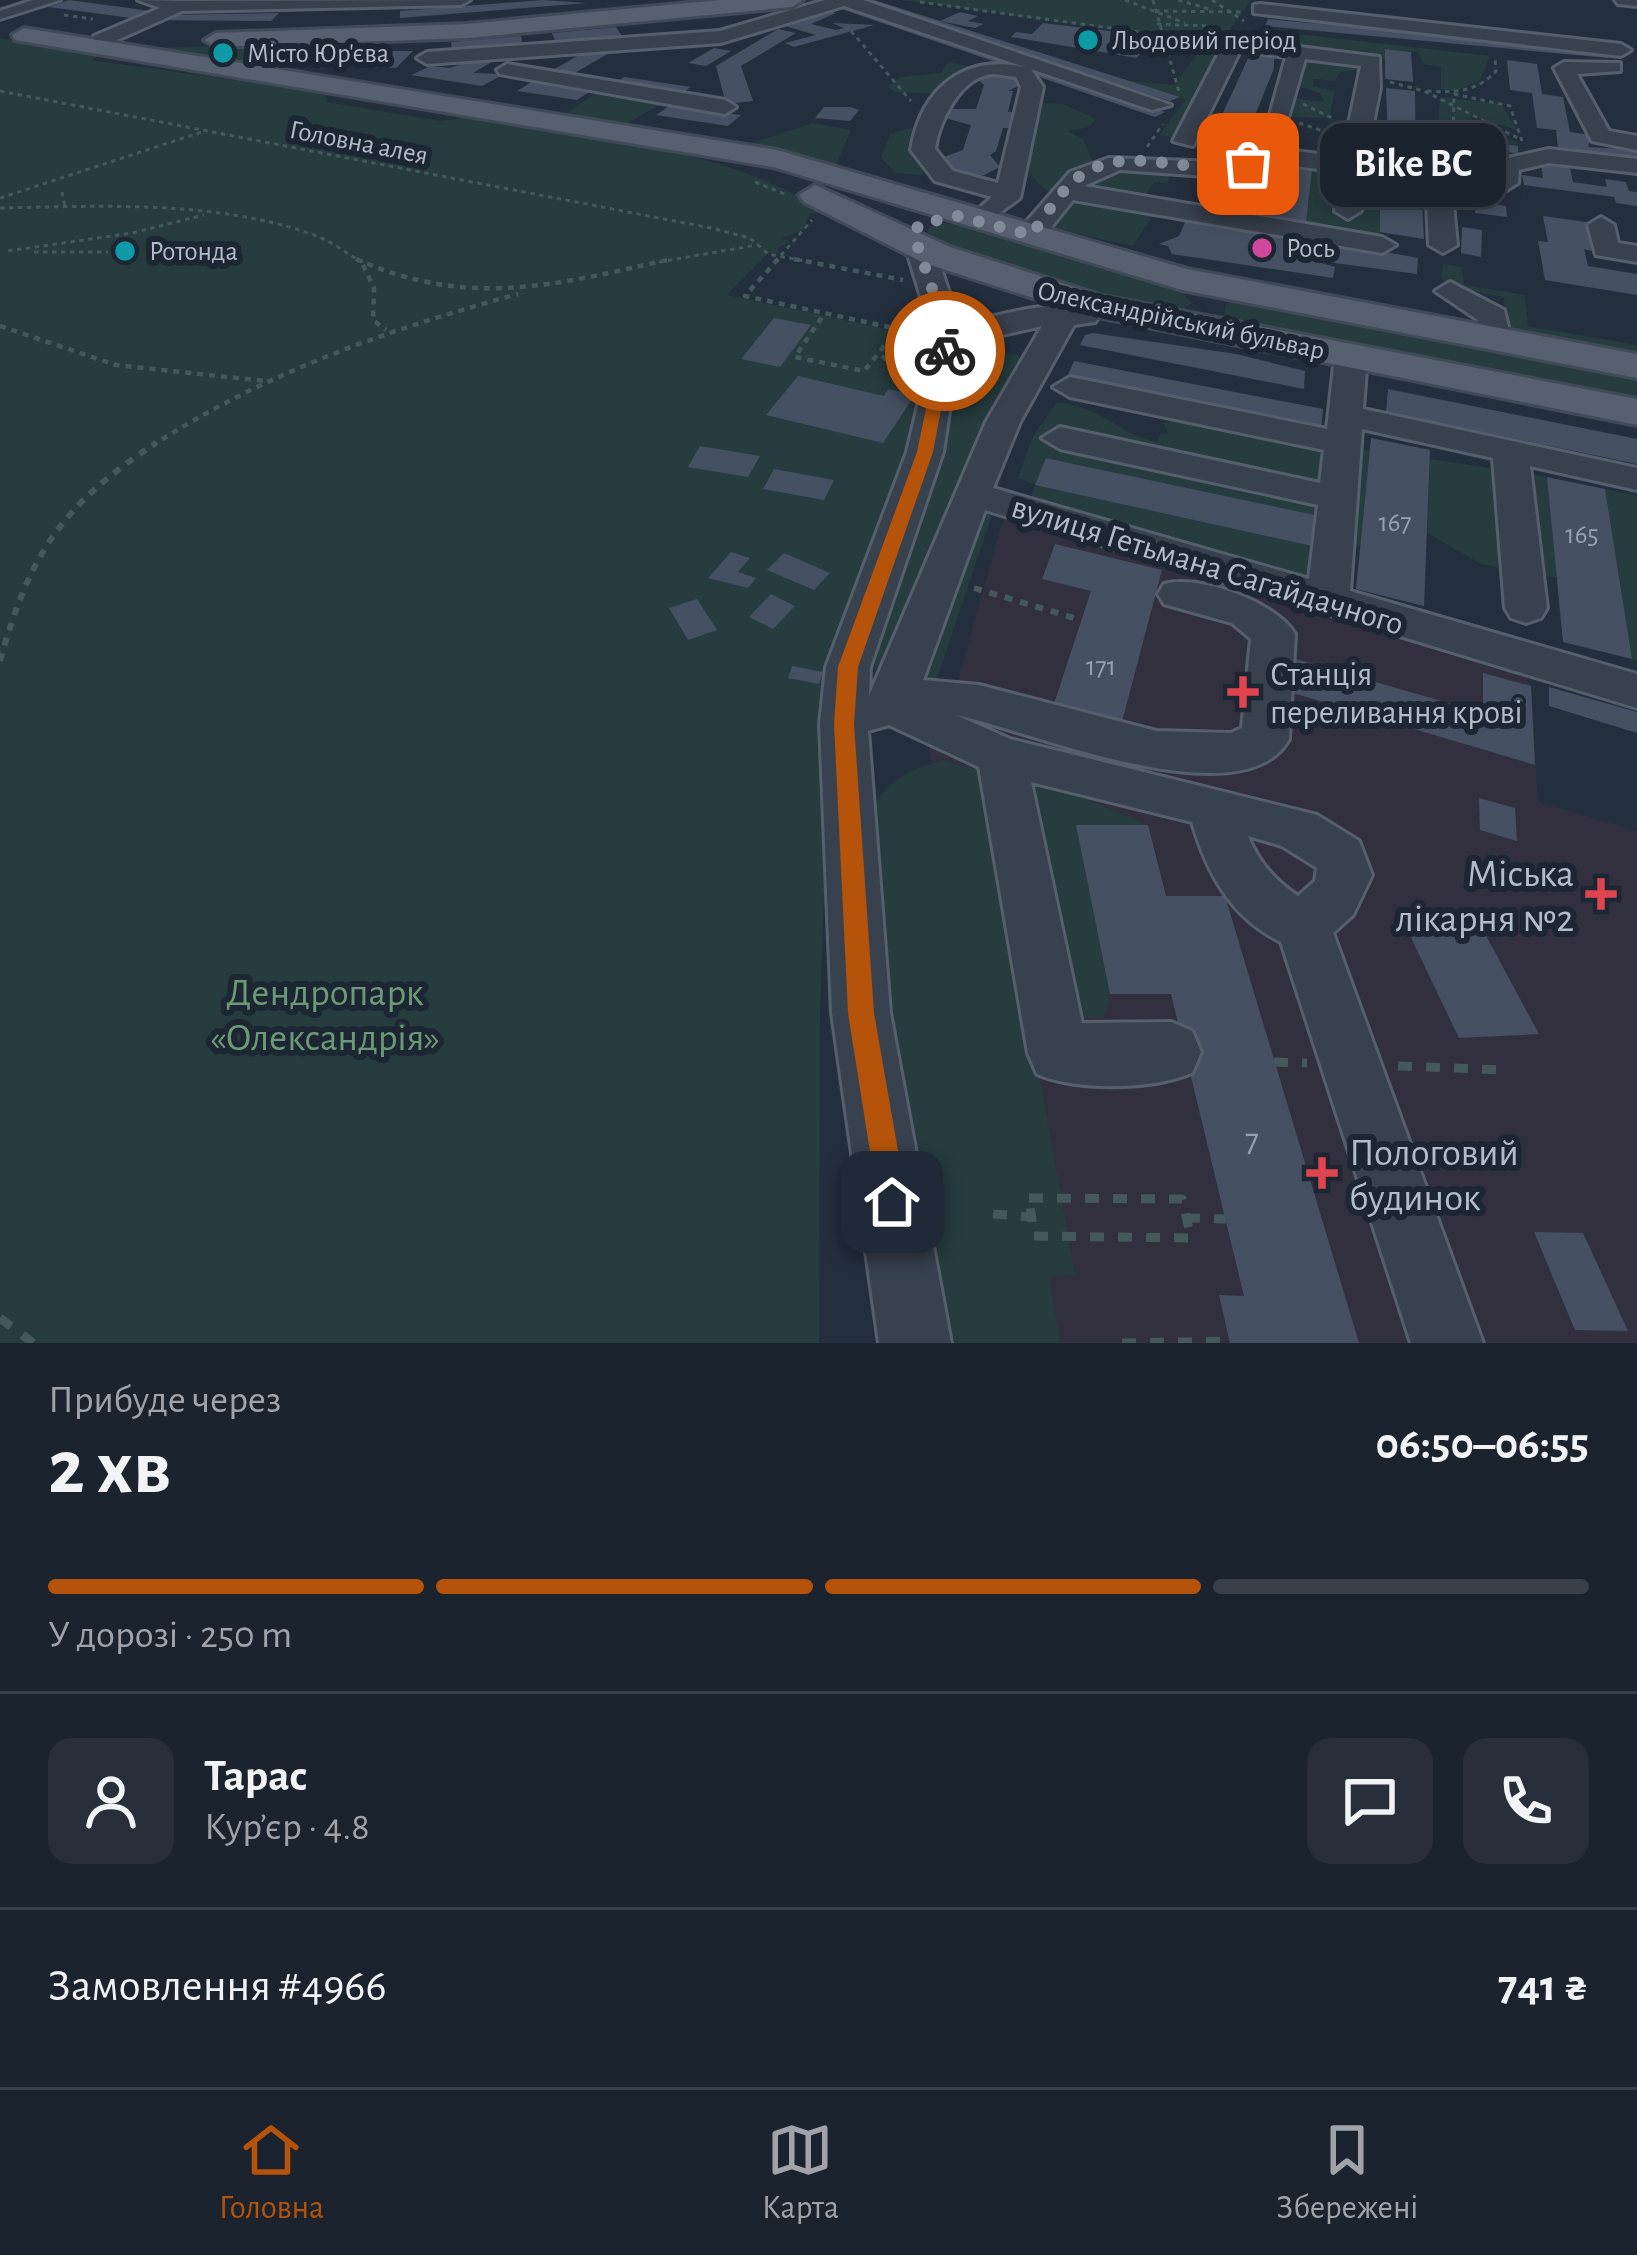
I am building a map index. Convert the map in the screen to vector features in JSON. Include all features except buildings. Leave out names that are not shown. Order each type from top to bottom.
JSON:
[{"type":"main road","points":[[6,26],[101,40],[291,40],[792,0]]},
{"type":"main road","name":"Олександрійський бульвар","points":[[6,26],[311,83],[776,159],[854,180],[994,206],[1031,235],[1182,279],[1637,366]]},
{"type":"main road","points":[[311,83],[292,68],[299,57],[330,43],[371,36]]},
{"type":"main road","name":"Олександрійський бульвар","points":[[676,145],[815,195],[914,264],[1168,322],[1637,412]]},
{"type":"main road","points":[[815,195],[849,196],[858,187],[854,180]]},
{"type":"main road","points":[[914,264],[914,229],[927,219],[994,206]]},
{"type":"main road","points":[[1168,322],[1195,320],[1212,310],[1214,300],[1206,291],[1182,279]]},
{"type":"street","points":[[6,26],[51,0]]},
{"type":"street","points":[[146,0],[179,6],[458,0]]},
{"type":"street","points":[[427,58],[721,37],[844,0],[1160,105]]},
{"type":"street","points":[[1339,0],[1363,11]]},
{"type":"street","points":[[1624,0],[1637,1]]},
{"type":"street","points":[[101,40],[179,6]]},
{"type":"street","points":[[291,40],[320,6]]},
{"type":"street","points":[[1239,21],[1363,11],[1624,52]]},
{"type":"street","points":[[1239,21],[1297,52],[1372,61],[1375,81],[1370,103],[1361,111],[1350,143],[1348,211]]},
{"type":"street","points":[[1185,141],[1239,21]]},
{"type":"street","points":[[1637,32],[1624,52],[1564,68],[1600,136],[1637,143]]},
{"type":"street","points":[[602,88],[636,65],[621,45]]},
{"type":"street","points":[[471,110],[583,48]]},
{"type":"street","points":[[1266,151],[1280,124],[1280,106],[1297,52]]},
{"type":"street","points":[[1000,68],[1030,77],[994,206],[938,172],[921,142],[930,122],[970,71],[1000,68]]},
{"type":"street","points":[[507,70],[725,107]]},
{"type":"street","points":[[617,135],[670,99]]},
{"type":"street","points":[[1031,235],[1088,171],[1118,163],[1221,170],[1266,151],[1350,143],[1438,178],[1505,183],[1512,161],[1549,156],[1637,166]]},
{"type":"street","points":[[1205,212],[1221,170]]},
{"type":"street","points":[[1438,178],[1443,245]]},
{"type":"street","points":[[1066,191],[1382,245]]},
{"type":"street","points":[[1601,225],[1606,249],[1637,254]]},
{"type":"street","points":[[914,264],[946,339],[925,452],[848,667],[867,715],[861,1013],[916,1343]]},
{"type":"street","points":[[1450,291],[1493,316],[1495,339]]},
{"type":"street","points":[[946,339],[976,326],[1063,316],[1168,322]]},
{"type":"street","name":"вулиця Гетьмана Сагайдачного","points":[[1063,316],[1003,422],[972,494],[1637,691]]},
{"type":"street","points":[[1328,600],[1351,357]]},
{"type":"street","points":[[1070,387],[1510,452],[1637,479]]},
{"type":"street","points":[[1060,438],[1337,498]]},
{"type":"street","points":[[1510,452],[1526,608]]},
{"type":"street","points":[[867,715],[972,494]]},
{"type":"street","points":[[867,715],[940,695],[1135,746],[1238,755],[1264,740],[1273,634],[1247,613],[1179,594]]},
{"type":"street","points":[[867,715],[1001,756],[1313,831],[1344,859],[1344,881],[1327,908],[1303,926]]},
{"type":"street","points":[[1001,756],[1058,1052],[1171,1052]]},
{"type":"street","points":[[1214,806],[1232,864],[1253,894],[1278,916],[1303,926],[1447,1343]]},
{"type":"path","points":[[908,0],[1164,36],[1239,21]]},
{"type":"path","points":[[969,0],[980,12]]},
{"type":"path","points":[[1125,0],[1194,26]]},
{"type":"path","points":[[1153,0],[1174,85]]},
{"type":"path","points":[[1178,0],[1239,21]]},
{"type":"path","points":[[1212,0],[1239,21]]},
{"type":"path","points":[[1155,12],[1239,21]]},
{"type":"path","points":[[1157,24],[1239,21]]},
{"type":"path","points":[[851,32],[930,122]]},
{"type":"path","points":[[1454,94],[1490,80],[1496,71],[1495,56]]},
{"type":"path","points":[[1375,81],[1510,106],[1522,141]]},
{"type":"path","points":[[1375,81],[1424,91],[1549,156]]},
{"type":"path","name":"Головна алея","points":[[0,91],[711,227],[782,256],[914,264]]},
{"type":"path","points":[[1453,139],[1454,94]]},
{"type":"path","points":[[1280,106],[1350,143]]},
{"type":"path","points":[[1280,106],[1350,143]]},
{"type":"path","points":[[0,198],[148,145],[206,131]]},
{"type":"path","points":[[1266,151],[1350,143]]},
{"type":"path","points":[[52,183],[61,190],[65,206]]},
{"type":"path","points":[[0,208],[214,213],[322,237],[361,262],[482,289],[527,291]]},
{"type":"path","points":[[4,250],[131,233],[214,213]]},
{"type":"path","points":[[711,227],[721,239],[716,249]]},
{"type":"path","points":[[0,661],[34,560],[66,514],[92,488],[268,381],[386,330],[527,291],[716,249],[761,245]]},
{"type":"path","points":[[4,250],[108,252]]},
{"type":"path","points":[[782,256],[745,296],[898,329],[864,370],[795,357],[824,314]]},
{"type":"path","points":[[361,262],[374,288],[371,314],[386,330]]},
{"type":"path","points":[[0,326],[116,365],[268,381]]},
{"type":"path","points":[[974,588],[1082,620]]},
{"type":"path","points":[[1029,1198],[1182,1199],[1191,1238],[1034,1236],[1032,1217],[1029,1198]]},
{"type":"path","points":[[993,1214],[1032,1217]]},
{"type":"path","points":[[1186,1218],[1226,1220]]},
{"type":"path","points":[[0,1318],[33,1343]]},
{"type":"path","points":[[1122,1343],[1229,1341]]},
{"type":"shaded area","name":"Пологовий будинок","points":[[1004,516],[1523,673],[1531,686],[1538,802],[1637,831],[1637,1343],[1038,1343],[929,749],[950,709]]},
{"type":"green space","points":[[902,0],[1251,0],[1220,43],[1180,43],[1165,37]]},
{"type":"green space","points":[[1289,33],[1490,56],[1480,80],[1456,91],[1441,89],[1441,67],[1423,64],[1418,52],[1385,49],[1385,60],[1283,48]]},
{"type":"green space","name":"Дендропарк «Олександрія»","points":[[0,38],[100,55],[91,60],[326,93],[326,102],[440,121],[467,117],[605,139],[742,172],[825,211],[810,214],[803,230],[782,238],[790,242],[777,248],[780,253],[768,253],[727,295],[919,336],[930,349],[925,402],[892,515],[832,658],[820,1014],[819,1343],[0,1343]]},
{"type":"green space","points":[[297,47],[263,67],[151,48]]},
{"type":"green space","points":[[1203,47],[1229,47],[1178,138],[1159,135],[1186,99],[1128,81],[1174,85]]},
{"type":"green space","points":[[1301,56],[1362,70],[1340,72],[1335,81],[1314,79],[1313,86],[1335,91],[1329,118],[1282,117],[1287,98],[1324,102],[1320,93],[1298,86]]},
{"type":"green space","points":[[948,62],[968,66],[945,94],[894,92],[888,87],[901,77],[941,73]]},
{"type":"green space","points":[[603,88],[670,99],[620,127],[487,104],[564,115]]},
{"type":"green space","points":[[1440,97],[1501,104],[1517,130],[1470,116],[1476,124],[1522,145],[1464,139],[1445,131],[1438,124]]},
{"type":"green space","points":[[1040,103],[1063,104],[1096,119],[1089,127],[1067,131],[1083,139],[1094,164],[1070,177],[1055,194],[1034,177],[1024,153],[1027,127]]},
{"type":"green space","points":[[813,123],[851,130],[836,165],[743,146]]},
{"type":"green space","points":[[911,128],[916,134],[912,151],[927,170],[921,175],[895,173],[881,157],[890,134]]},
{"type":"green space","points":[[1271,163],[1380,178],[1380,232],[1370,236],[1232,212],[1237,190],[1255,173],[1269,172]]},
{"type":"green space","points":[[1115,167],[1172,171],[1167,183],[1154,182],[1142,200],[1089,191],[1080,184]]},
{"type":"green space","points":[[1073,199],[1158,208],[1133,246],[1052,228]]},
{"type":"green space","points":[[968,225],[1176,287],[1192,303],[1179,312],[1152,310],[964,257],[926,236],[929,227]]},
{"type":"green space","points":[[1443,264],[1462,267],[1464,285],[1525,295],[1528,326],[1637,345],[1637,360],[1514,334],[1505,323],[1504,297],[1454,287],[1441,278]]},
{"type":"green space","points":[[1236,300],[1637,374],[1637,406],[1223,322],[1226,304]]},
{"type":"green space","points":[[975,346],[1017,355],[1024,362],[888,674],[871,667],[871,655],[957,355]]},
{"type":"green space","points":[[1057,402],[1087,410],[1157,442],[1161,433],[1168,434],[1164,424],[1174,419],[1310,447],[1370,450],[1360,546],[1314,531],[1314,515],[1047,458],[1036,485],[1312,546],[1307,589],[1028,506],[1035,485],[1018,478],[1032,438]]},
{"type":"green space","points":[[1430,459],[1547,477],[1557,578],[1481,564],[1427,533]]},
{"type":"green space","points":[[1605,489],[1637,496],[1637,661],[1632,659]]},
{"type":"green space","points":[[982,511],[993,512],[935,685],[921,666]]},
{"type":"green space","points":[[943,761],[982,771],[989,793],[1075,1275],[1049,1277],[1060,1343],[954,1343],[882,1020],[868,818],[881,795],[898,779]]},
{"type":"green space","points":[[1038,779],[1148,825],[1078,825],[1110,994],[1104,1017],[1087,1018],[1067,1009],[1020,782]]},
{"type":"way so far","points":[[945,351],[945,327],[914,235],[914,229],[927,219],[980,219],[1031,235],[1072,183],[1100,167],[1157,162],[1221,170],[1248,164]]},
{"type":"place","name":"Льодовий період","points":[[1088,40]]},
{"type":"place","name":"Місто Юр'єва","points":[[223,53]]},
{"type":"place","name":"Bike BC","points":[[1248,164]]},
{"type":"place","name":"Рось","points":[[1262,248]]},
{"type":"place","name":"Ротонда","points":[[125,251]]},
{"type":"place","name":"Станція переливання крові","points":[[1243,692]]},
{"type":"place","name":"Міська лікарня №2","points":[[1601,894]]},
{"type":"place","name":"Пологовий будинок","points":[[1322,1173]]},
{"type":"route","points":[[892,1202],[861,1013],[848,865],[844,724],[848,667],[925,452],[945,351]]}]
